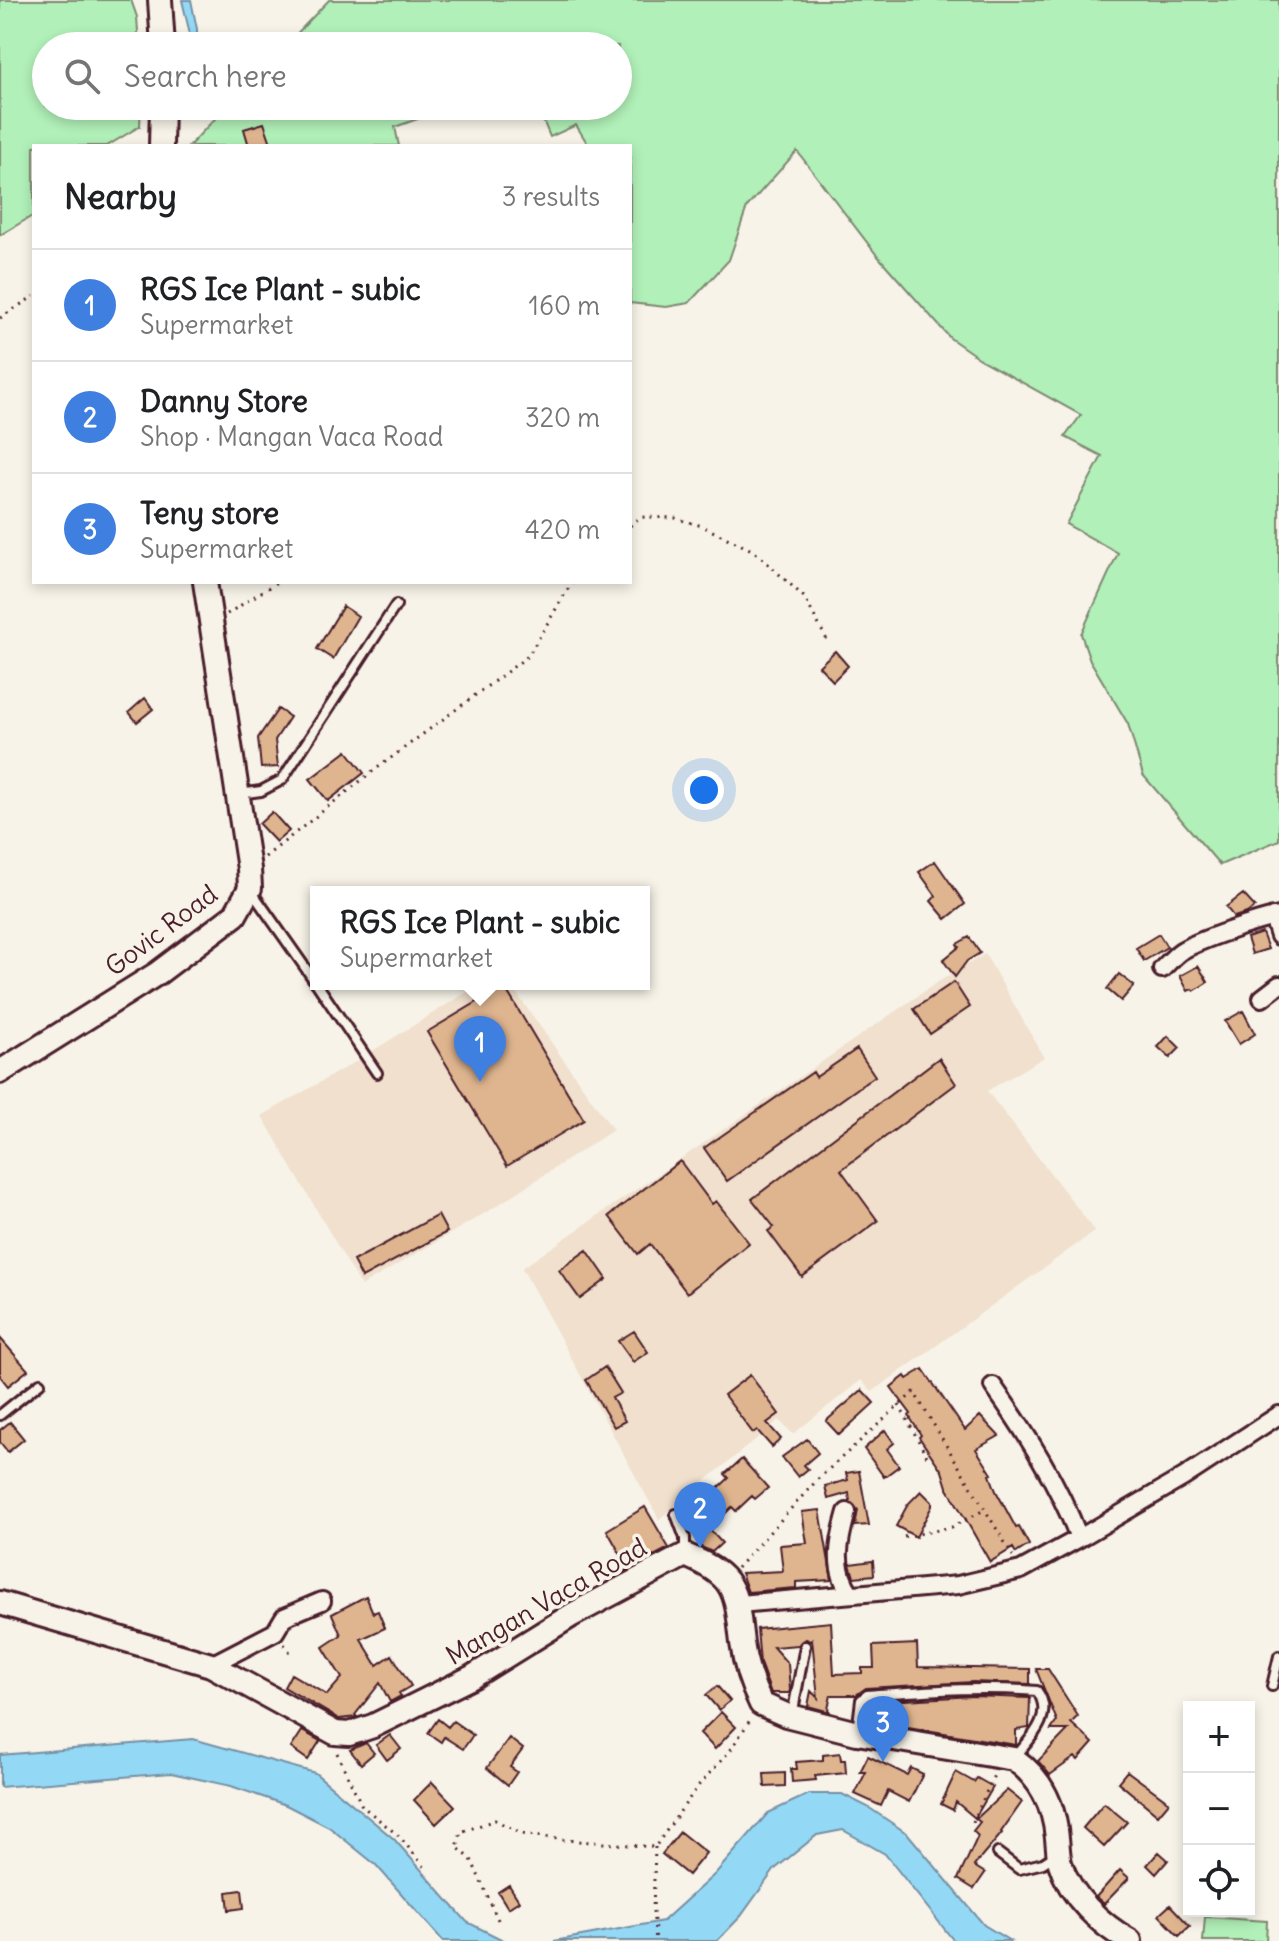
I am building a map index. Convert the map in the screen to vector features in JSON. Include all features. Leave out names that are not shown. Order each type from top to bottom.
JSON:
[{"type":"street","points":[[160,0],[162,32]]},
{"type":"street","points":[[161,144],[162,120]]},
{"type":"street","points":[[205,584],[250,879]]},
{"type":"street","name":"Govic Road","points":[[0,1072],[158,973],[235,915],[250,879]]},
{"type":"street","points":[[1162,969],[1178,953],[1191,946],[1276,917],[1279,936]]},
{"type":"street","points":[[1262,998],[1279,985]]},
{"type":"street","points":[[993,1386],[1030,1440],[1066,1505],[1079,1538]]},
{"type":"street","points":[[739,1604],[958,1585],[1021,1570],[1184,1477],[1279,1415]]},
{"type":"street","points":[[847,1512],[838,1542],[839,1563],[843,1583],[851,1594]]},
{"type":"street","name":"Mangan Vaca Road","points":[[335,1733],[349,1734],[472,1677],[572,1615],[685,1555],[708,1564],[727,1580]]},
{"type":"street","points":[[727,1580],[739,1604],[750,1682],[761,1704],[792,1717],[857,1733],[1008,1758],[1031,1771],[1047,1795],[1066,1880],[1112,1931],[1130,1941]]},
{"type":"street","points":[[211,1665],[275,1632],[284,1617],[322,1601]]},
{"type":"street","points":[[0,1603],[211,1665],[335,1733]]},
{"type":"lane","points":[[237,795],[261,791],[282,780],[396,605]]},
{"type":"lane","points":[[250,879],[310,974]]},
{"type":"lane","points":[[321,990],[377,1073]]},
{"type":"lane","points":[[0,1415],[40,1383]]},
{"type":"lane","points":[[676,1514],[685,1538],[685,1555]]},
{"type":"lane","points":[[792,1717],[805,1646]]},
{"type":"lane","points":[[1272,1686],[1279,1656]]},
{"type":"lane","points":[[857,1733],[861,1700],[867,1695],[954,1689],[1037,1691],[1043,1699],[1042,1718],[1036,1732],[1008,1758]]},
{"type":"lane","points":[[998,1853],[1019,1869],[1043,1863],[1058,1854]]},
{"type":"path","points":[[0,318],[32,297]]},
{"type":"path","points":[[632,524],[640,517],[675,518],[702,526],[754,551],[804,597],[827,640]]},
{"type":"path","points":[[211,625],[274,584]]},
{"type":"path","points":[[250,879],[368,775],[528,656],[571,584]]},
{"type":"path","points":[[727,1580],[818,1479],[914,1392],[1021,1570]]},
{"type":"path","points":[[899,1405],[929,1460]]},
{"type":"path","points":[[904,1537],[952,1527],[986,1509]]},
{"type":"path","points":[[656,1941],[653,1911],[655,1847],[698,1786],[730,1751],[761,1704]]},
{"type":"path","points":[[335,1733],[336,1749],[362,1806],[399,1836],[427,1870]]},
{"type":"path","points":[[973,1822],[1008,1758]]},
{"type":"path","points":[[498,1920],[471,1859],[457,1847],[461,1832],[495,1820],[522,1834],[655,1847]]},
{"type":"shaded area","points":[[262,892],[310,962],[310,985],[260,915]]},
{"type":"shaded area","points":[[985,954],[1044,1057],[987,1091],[1095,1231],[872,1392],[861,1380],[793,1434],[779,1420],[659,1519],[522,1268],[938,982]]},
{"type":"shaded area","points":[[313,990],[329,990],[371,1052],[470,990],[514,990],[613,1130],[490,1210],[361,1286],[262,1116],[362,1058]]},
{"type":"green space","points":[[0,0],[131,0],[138,32],[32,32],[32,120],[140,120],[140,126],[110,144],[32,144],[32,216],[0,235]]},
{"type":"green space","points":[[329,0],[1279,0],[1279,840],[1220,865],[1143,775],[1128,724],[1090,660],[1081,634],[1118,553],[1066,524],[1102,456],[1065,437],[1081,415],[983,361],[950,338],[876,254],[797,151],[747,207],[729,260],[689,303],[666,307],[632,303],[632,144],[588,144],[576,125],[550,137],[543,120],[632,120],[632,32],[298,32]]},
{"type":"green space","points":[[214,120],[415,120],[395,127],[399,144],[191,144]]},
{"type":"green space","points":[[1205,1917],[1267,1921],[1266,1941],[1203,1941]]},
{"type":"water","points":[[182,0],[191,0],[197,32],[189,30]]},
{"type":"water","points":[[193,1739],[315,1773],[394,1839],[467,1922],[505,1941],[443,1941],[376,1865],[329,1827],[286,1805],[231,1786],[171,1773],[0,1787],[0,1755]]},
{"type":"water","points":[[809,1794],[842,1794],[908,1834],[984,1925],[1010,1941],[954,1941],[885,1854],[843,1830],[817,1835],[775,1869],[741,1916],[717,1941],[554,1941],[663,1921],[715,1874],[768,1813]]},
{"type":"building","points":[[264,123],[271,144],[248,144],[244,129]]},
{"type":"building","points":[[343,606],[358,616],[333,659],[317,649]]},
{"type":"building","points":[[835,651],[848,666],[833,681],[819,666]]},
{"type":"building","points":[[145,698],[153,709],[137,722],[129,712]]},
{"type":"building","points":[[278,709],[290,717],[275,740],[278,767],[261,768],[258,738]]},
{"type":"building","points":[[347,751],[364,773],[328,801],[310,779]]},
{"type":"building","points":[[272,812],[289,831],[276,842],[259,824]]},
{"type":"building","points":[[935,861],[965,904],[946,919],[931,901],[936,896],[919,872]]},
{"type":"building","points":[[1243,894],[1255,907],[1234,917],[1226,907]]},
{"type":"building","points":[[1262,933],[1268,949],[1252,954],[1247,938]]},
{"type":"building","points":[[1159,934],[1167,947],[1144,961],[1136,948]]},
{"type":"building","points":[[969,937],[980,953],[967,961],[955,977],[943,960],[959,947],[957,944]]},
{"type":"building","points":[[1198,966],[1208,982],[1194,991],[1188,991],[1180,976]]},
{"type":"building","points":[[1119,974],[1134,986],[1121,1001],[1107,989]]},
{"type":"building","points":[[954,982],[970,1007],[930,1034],[914,1009]]},
{"type":"building","points":[[497,990],[506,990],[584,1120],[507,1166],[427,1032]]},
{"type":"building","points":[[1243,1011],[1255,1034],[1239,1044],[1225,1021]]},
{"type":"building","points":[[1168,1036],[1180,1048],[1170,1058],[1158,1047]]},
{"type":"building","points":[[857,1049],[875,1076],[727,1181],[704,1148],[813,1072],[816,1077]]},
{"type":"building","points":[[939,1058],[956,1084],[841,1170],[878,1221],[802,1277],[768,1231],[774,1227],[752,1199]]},
{"type":"building","points":[[680,1161],[712,1204],[716,1201],[749,1243],[687,1293],[650,1244],[638,1254],[609,1216]]},
{"type":"building","points":[[438,1215],[447,1232],[362,1278],[353,1261]]},
{"type":"building","points":[[587,1250],[607,1279],[580,1299],[559,1270]]},
{"type":"building","points":[[634,1331],[648,1352],[633,1362],[618,1341]]},
{"type":"building","points":[[0,1338],[28,1370],[8,1386],[0,1376]]},
{"type":"building","points":[[605,1367],[621,1393],[612,1398],[625,1421],[614,1427],[586,1380]]},
{"type":"building","points":[[923,1369],[965,1430],[980,1416],[999,1436],[976,1449],[992,1474],[996,1491],[1016,1528],[1019,1527],[1029,1545],[1016,1553],[1013,1548],[990,1562],[947,1487],[942,1471],[919,1437],[921,1435],[909,1416],[911,1414],[891,1387],[905,1376],[907,1379]]},
{"type":"building","points":[[750,1375],[779,1414],[767,1423],[781,1439],[772,1447],[757,1430],[753,1433],[724,1395]]},
{"type":"building","points":[[862,1390],[874,1403],[839,1435],[826,1421]]},
{"type":"building","points":[[10,1422],[24,1439],[8,1452],[0,1442],[0,1430]]},
{"type":"building","points":[[885,1430],[894,1443],[887,1449],[899,1466],[884,1477],[864,1449]]},
{"type":"building","points":[[807,1439],[818,1453],[804,1465],[808,1469],[798,1477],[782,1457]]},
{"type":"building","points":[[742,1459],[768,1488],[755,1499],[752,1496],[736,1511],[732,1507],[709,1529],[722,1543],[712,1552],[699,1546],[702,1542],[688,1527],[679,1508],[688,1501],[695,1510],[729,1478],[725,1474]]},
{"type":"building","points":[[859,1471],[869,1525],[855,1526],[858,1510],[850,1502],[849,1493],[828,1499],[825,1486],[848,1480],[846,1473]]},
{"type":"building","points":[[921,1491],[932,1506],[916,1537],[896,1526],[908,1504]]},
{"type":"building","points":[[645,1507],[669,1548],[625,1571],[621,1565],[625,1562],[607,1530]]},
{"type":"building","points":[[820,1510],[832,1580],[796,1582],[796,1588],[748,1592],[741,1573],[783,1571],[780,1545],[807,1543],[802,1512]]},
{"type":"building","points":[[873,1561],[874,1575],[854,1577],[850,1564]]},
{"type":"building","points":[[366,1596],[373,1613],[378,1611],[385,1628],[361,1639],[377,1665],[392,1655],[411,1686],[390,1702],[380,1683],[355,1715],[357,1717],[339,1719],[284,1687],[291,1674],[327,1695],[342,1678],[323,1647],[341,1635],[332,1614]]},
{"type":"building","points":[[831,1622],[834,1674],[862,1673],[862,1668],[874,1668],[873,1646],[917,1644],[918,1667],[1030,1669],[1030,1684],[973,1682],[866,1688],[856,1695],[831,1695],[830,1712],[808,1706],[811,1691],[818,1698],[812,1639],[806,1639],[798,1645],[773,1647],[788,1664],[790,1690],[789,1693],[771,1693],[760,1663],[757,1629]]},
{"type":"building","points":[[1036,1669],[1048,1669],[1078,1716],[1071,1723],[1093,1743],[1078,1760],[1075,1757],[1050,1775],[1038,1761],[1068,1730],[1051,1730],[1057,1721]]},
{"type":"building","points":[[717,1686],[730,1701],[719,1710],[706,1695]]},
{"type":"building","points":[[973,1696],[1030,1698],[1029,1728],[1016,1730],[1016,1745],[866,1720],[870,1702]]},
{"type":"building","points":[[721,1712],[736,1727],[715,1749],[700,1733]]},
{"type":"building","points":[[438,1719],[448,1727],[453,1721],[473,1735],[463,1749],[444,1737],[441,1742],[428,1733]]},
{"type":"building","points":[[302,1731],[320,1741],[308,1760],[291,1748]]},
{"type":"building","points":[[390,1735],[401,1749],[387,1760],[376,1745]]},
{"type":"building","points":[[509,1738],[523,1749],[510,1767],[517,1772],[508,1785],[487,1768]]},
{"type":"building","points":[[366,1743],[374,1753],[361,1764],[350,1750]]},
{"type":"building","points":[[840,1753],[841,1760],[845,1760],[846,1773],[792,1782],[791,1769],[797,1769],[796,1762],[823,1760],[823,1755]]},
{"type":"building","points":[[868,1756],[907,1775],[911,1768],[923,1774],[909,1802],[888,1791],[881,1806],[855,1794],[866,1772],[860,1772]]},
{"type":"building","points":[[1127,1771],[1169,1802],[1158,1815],[1118,1782]]},
{"type":"building","points":[[956,1772],[974,1782],[977,1778],[993,1787],[975,1818],[956,1802],[953,1810],[941,1804]]},
{"type":"building","points":[[785,1773],[785,1786],[765,1787],[764,1774]]},
{"type":"building","points":[[432,1782],[455,1806],[436,1824],[414,1800]]},
{"type":"building","points":[[1007,1790],[1022,1802],[1002,1833],[974,1866],[985,1873],[974,1889],[958,1879],[978,1836],[973,1831],[980,1822],[976,1819]]},
{"type":"building","points":[[1104,1803],[1127,1822],[1104,1847],[1083,1828]]},
{"type":"building","points":[[680,1832],[706,1853],[688,1875],[662,1854]]},
{"type":"building","points":[[1159,1852],[1168,1860],[1156,1874],[1147,1865]]},
{"type":"building","points":[[1120,1870],[1129,1878],[1104,1904],[1096,1897]]},
{"type":"building","points":[[509,1885],[519,1901],[508,1908],[498,1892]]},
{"type":"building","points":[[242,1890],[244,1908],[229,1910],[227,1892]]},
{"type":"building","points":[[1170,1905],[1190,1926],[1179,1936],[1159,1915]]},
{"type":"place","name":"RGS Ice Plant - subic","points":[[480,1082]]},
{"type":"place","name":"Danny Store","points":[[700,1548]]},
{"type":"place","name":"Teny store","points":[[883,1762]]}]
